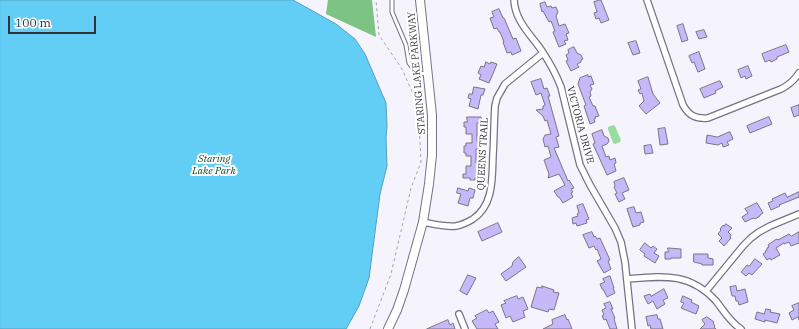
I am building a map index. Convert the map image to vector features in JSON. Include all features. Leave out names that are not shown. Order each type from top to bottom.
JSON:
[{"type":"street","name":"STARING LAKE PARKWAY","points":[[388,329],[404,290],[423,222],[432,155],[432,115],[420,0]]},
{"type":"street","name":"VICTORIA DRIVE","points":[[514,0],[516,11],[524,28],[543,53],[557,76],[580,165],[615,228],[621,242],[625,262],[632,329]]},
{"type":"street","points":[[647,0],[683,105],[689,114],[694,117],[708,118],[781,89],[794,81],[799,73]]},
{"type":"street","name":"QUEENS TRAIL","points":[[423,222],[447,226],[457,225],[469,221],[477,216],[485,207],[490,196],[492,182],[495,106],[497,98],[505,84],[510,79],[543,53]]},
{"type":"street","points":[[706,291],[751,238],[770,226],[799,214]]},
{"type":"street","points":[[627,279],[665,276],[688,281],[706,291],[741,329]]},
{"type":"street","points":[[459,314],[465,329]]},
{"type":"lane","points":[[392,0],[392,12],[406,45],[409,63],[415,71],[428,74]]},
{"type":"path","points":[[370,329],[391,274],[411,188],[421,162],[419,122],[414,96],[402,69],[379,35],[376,0]]},
{"type":"green space","points":[[328,0],[372,0],[376,37],[326,14]]},
{"type":"green space","points":[[614,125],[621,140],[615,144],[613,143],[608,129],[608,127]]},
{"type":"water","name":"Staring Lake Park","points":[[0,0],[293,0],[336,24],[355,39],[365,54],[386,103],[387,166],[380,194],[369,278],[359,306],[346,329],[0,329]]},
{"type":"building","points":[[601,0],[609,20],[601,23],[599,18],[596,19],[594,13],[597,12],[594,2]]},
{"type":"building","points":[[545,2],[547,7],[556,7],[558,12],[556,16],[559,26],[565,24],[569,33],[566,34],[568,40],[564,41],[566,44],[559,47],[553,32],[555,31],[551,21],[549,22],[543,11],[542,12],[540,4]]},
{"type":"building","points":[[499,9],[513,39],[516,38],[521,51],[512,55],[511,52],[507,53],[500,32],[497,28],[494,29],[490,18],[494,17],[492,12]]},
{"type":"building","points":[[683,24],[688,40],[682,42],[677,26]]},
{"type":"building","points":[[704,30],[707,37],[699,39],[696,32]]},
{"type":"building","points":[[636,41],[640,53],[633,55],[628,43]]},
{"type":"building","points":[[786,45],[789,52],[777,57],[777,59],[771,62],[770,60],[765,62],[762,54]]},
{"type":"building","points":[[574,47],[583,59],[577,64],[579,67],[571,71],[566,61],[568,60],[566,55],[569,53],[568,50]]},
{"type":"building","points":[[699,52],[705,69],[698,72],[694,62],[692,63],[689,56]]},
{"type":"building","points":[[486,62],[490,64],[491,62],[497,64],[489,83],[479,79],[481,75],[478,73],[481,66],[484,67]]},
{"type":"building","points":[[748,66],[752,76],[746,79],[745,76],[741,78],[738,70]]},
{"type":"building","points":[[588,75],[588,77],[591,76],[594,84],[590,85],[592,89],[590,92],[591,96],[589,97],[599,116],[595,117],[595,122],[590,124],[584,106],[586,105],[578,84],[580,78]]},
{"type":"building","points":[[648,77],[653,94],[660,103],[646,114],[639,106],[644,101],[642,93],[640,94],[638,90],[641,89],[638,81]]},
{"type":"building","points":[[541,79],[544,89],[547,88],[550,96],[548,96],[559,136],[556,137],[559,147],[554,148],[568,181],[569,180],[574,188],[571,189],[573,192],[571,193],[573,197],[563,203],[554,191],[565,185],[559,174],[548,178],[549,174],[544,160],[551,157],[548,146],[545,147],[543,139],[545,135],[551,134],[547,120],[545,121],[543,116],[536,110],[543,109],[543,106],[545,105],[541,93],[536,95],[531,82]]},
{"type":"building","points":[[720,81],[723,87],[715,91],[716,93],[704,98],[700,89]]},
{"type":"building","points":[[474,87],[485,89],[483,95],[481,95],[478,109],[469,106],[471,99],[468,98],[469,94],[472,94]]},
{"type":"building","points":[[799,105],[799,115],[794,117],[791,108]]},
{"type":"building","points":[[467,117],[481,117],[481,123],[477,123],[477,141],[479,141],[479,149],[476,149],[476,163],[478,163],[478,178],[475,178],[475,180],[463,178],[463,174],[466,174],[466,166],[471,166],[471,156],[466,156],[466,153],[464,153],[464,146],[466,146],[466,143],[472,143],[472,134],[466,134],[466,127],[464,127],[464,122],[467,122]]},
{"type":"building","points":[[769,117],[772,124],[750,133],[747,126]]},
{"type":"building","points":[[665,128],[668,144],[660,145],[658,129]]},
{"type":"building","points":[[602,130],[604,136],[608,138],[609,141],[607,144],[602,146],[606,157],[609,156],[610,160],[615,158],[616,163],[614,164],[616,171],[607,175],[593,144],[595,143],[592,134]]},
{"type":"building","points":[[730,132],[733,139],[727,142],[729,145],[723,147],[722,143],[718,145],[706,143],[707,135],[717,137]]},
{"type":"building","points":[[651,145],[653,153],[645,154],[644,146]]},
{"type":"building","points":[[624,178],[629,190],[622,193],[625,199],[619,202],[615,194],[617,193],[614,187],[614,182]]},
{"type":"building","points":[[458,188],[468,191],[469,188],[475,190],[473,198],[470,198],[468,206],[458,203],[461,194],[457,193]]},
{"type":"building","points":[[799,192],[799,197],[771,210],[768,203],[773,201],[772,199],[785,193],[787,197]]},
{"type":"building","points":[[757,203],[763,213],[755,219],[754,218],[745,222],[742,217],[748,213],[745,209]]},
{"type":"building","points":[[583,204],[589,219],[586,220],[587,223],[577,226],[576,223],[573,224],[572,218],[578,216],[577,214],[579,213],[577,206]]},
{"type":"building","points":[[634,207],[636,213],[641,212],[644,222],[633,227],[627,209]]},
{"type":"building","points":[[498,223],[502,232],[482,241],[478,232]]},
{"type":"building","points":[[726,224],[732,228],[728,232],[731,235],[731,238],[724,246],[719,241],[722,238],[718,234],[723,225],[724,226]]},
{"type":"building","points":[[592,232],[594,237],[595,236],[597,239],[600,238],[610,260],[608,261],[611,269],[604,273],[597,261],[601,259],[597,249],[596,250],[594,246],[589,248],[583,235]]},
{"type":"building","points":[[799,232],[799,243],[791,246],[789,242],[784,243],[776,248],[780,255],[771,260],[770,258],[767,260],[763,254],[769,247],[768,245],[777,239],[778,240],[789,234],[791,236]]},
{"type":"building","points":[[645,243],[651,248],[653,246],[657,249],[654,253],[659,256],[655,263],[644,256],[645,254],[640,250]]},
{"type":"building","points":[[668,248],[681,249],[681,258],[665,259],[665,252],[668,252]]},
{"type":"building","points":[[694,254],[708,254],[708,258],[713,259],[713,265],[702,265],[694,262]]},
{"type":"building","points":[[519,257],[526,267],[506,281],[501,274],[512,266],[513,262]]},
{"type":"building","points":[[755,259],[762,264],[752,275],[749,273],[746,276],[741,272]]},
{"type":"building","points":[[468,275],[476,278],[467,295],[460,291]]},
{"type":"building","points":[[610,276],[615,293],[607,297],[600,284],[605,282],[603,279]]},
{"type":"building","points":[[542,286],[554,290],[553,292],[559,293],[554,310],[549,309],[548,312],[531,307],[537,287],[542,288]]},
{"type":"building","points":[[736,286],[737,291],[745,289],[748,302],[739,305],[735,296],[732,296],[730,287]]},
{"type":"building","points":[[664,289],[668,298],[663,300],[665,304],[657,309],[653,301],[648,304],[644,296],[650,294],[651,296]]},
{"type":"building","points":[[517,296],[518,299],[523,297],[528,309],[523,311],[525,317],[513,322],[510,316],[506,318],[501,305],[506,303],[504,301]]},
{"type":"building","points":[[683,296],[692,300],[691,302],[699,306],[696,314],[681,308],[684,303],[681,302]]},
{"type":"building","points":[[610,302],[617,329],[610,329],[606,319],[604,320],[602,316],[604,315],[602,310],[606,308],[604,304]]},
{"type":"building","points":[[799,303],[799,320],[798,317],[792,320],[789,313],[794,310],[792,306]]},
{"type":"building","points":[[766,309],[771,310],[770,312],[780,314],[777,323],[755,319],[757,312],[764,314]]},
{"type":"building","points":[[487,310],[489,313],[493,311],[499,322],[495,324],[498,329],[477,329],[472,321],[477,318],[475,316]]},
{"type":"building","points":[[565,315],[572,329],[543,329],[553,324],[552,320]]},
{"type":"building","points":[[657,315],[663,329],[651,329],[650,325],[648,326],[646,317]]},
{"type":"building","points":[[707,317],[714,322],[714,327],[716,329],[700,329],[705,324],[702,320]]},
{"type":"building","points":[[448,320],[450,325],[453,323],[455,329],[427,329]]}]
